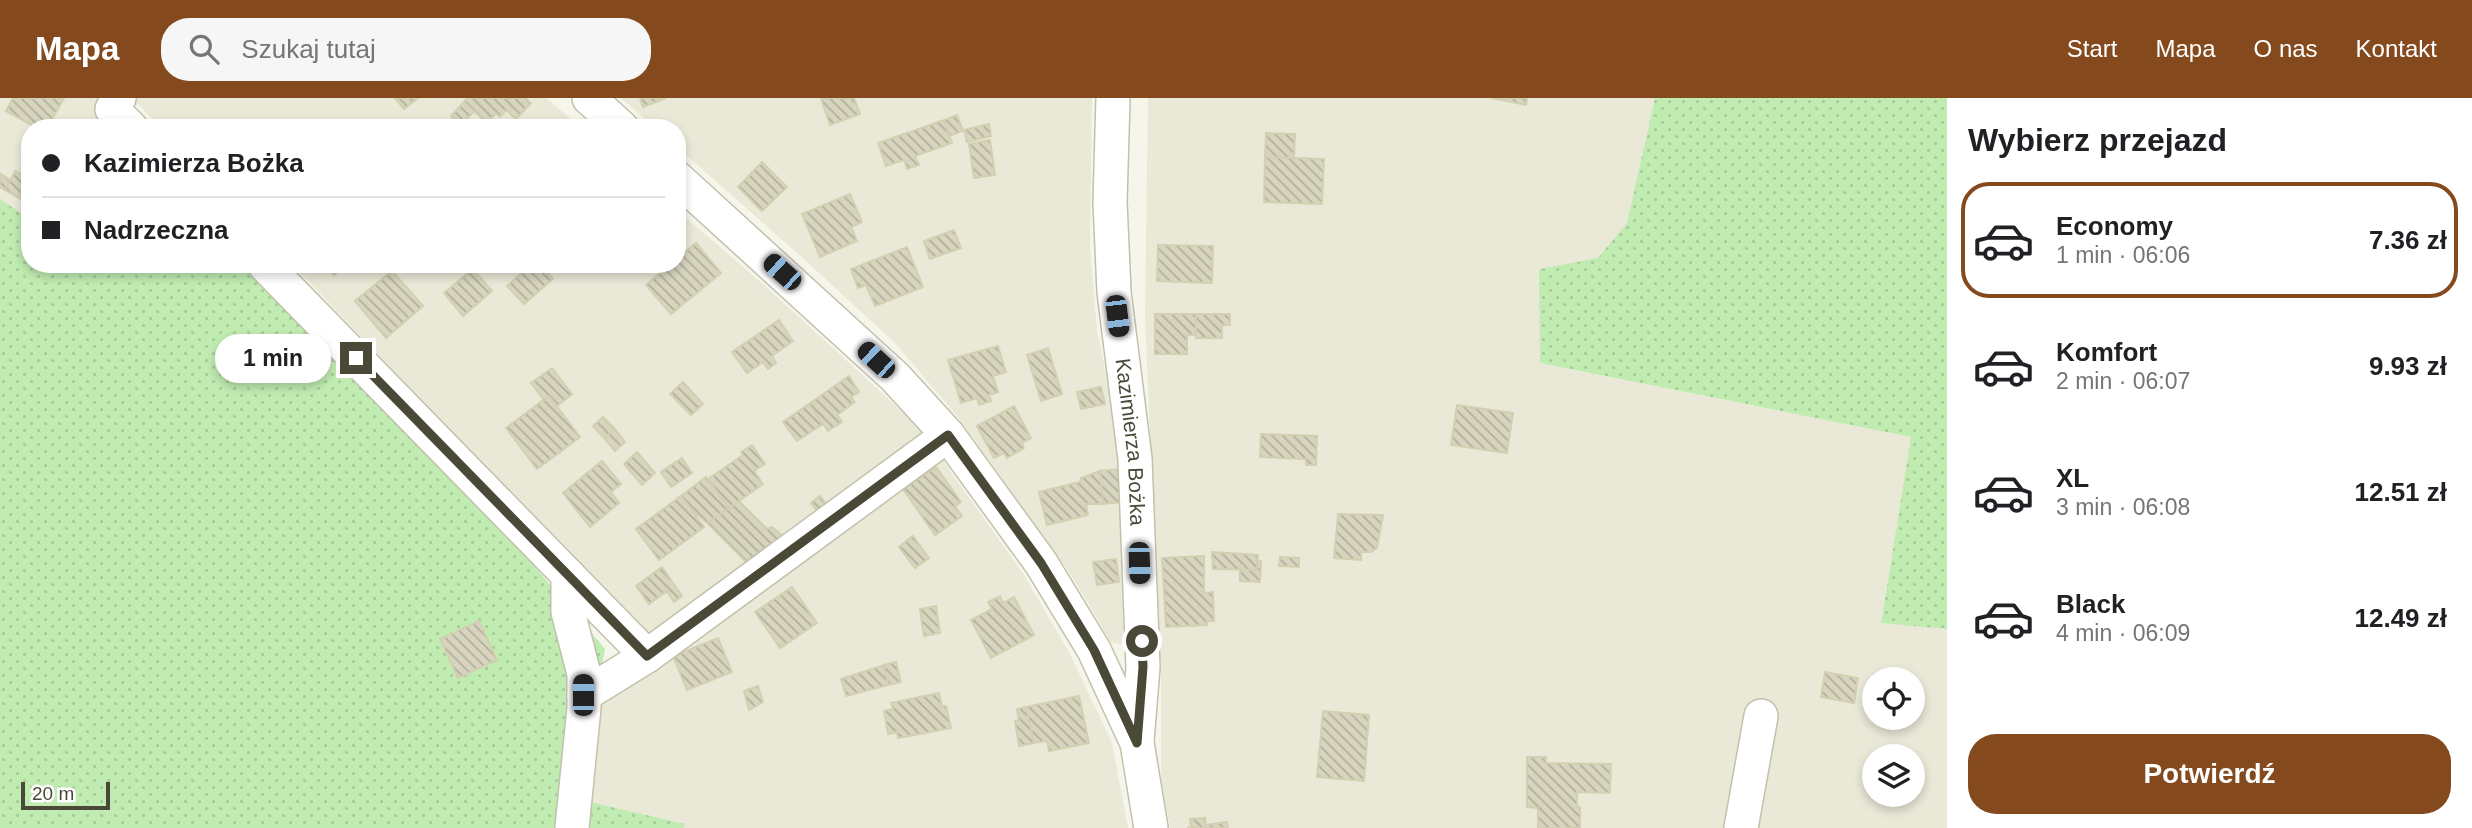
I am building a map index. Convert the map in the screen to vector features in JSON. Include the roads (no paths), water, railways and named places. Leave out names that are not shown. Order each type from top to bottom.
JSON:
[{"type":"street","points":[[589,98],[612,119]]},
{"type":"street","name":"Kazimierza Bożka","points":[[1113,98],[1110,202],[1114,292],[1135,473],[1143,667],[1137,743]]},
{"type":"street","points":[[686,186],[895,377],[948,435],[1041,563],[1094,650],[1137,743],[1151,828]]},
{"type":"street","points":[[273,273],[647,656]]},
{"type":"street","points":[[583,695],[647,656],[948,435]]},
{"type":"street","points":[[568,575],[568,612],[583,674],[572,828]]},
{"type":"street","points":[[1741,828],[1761,716]]}]
